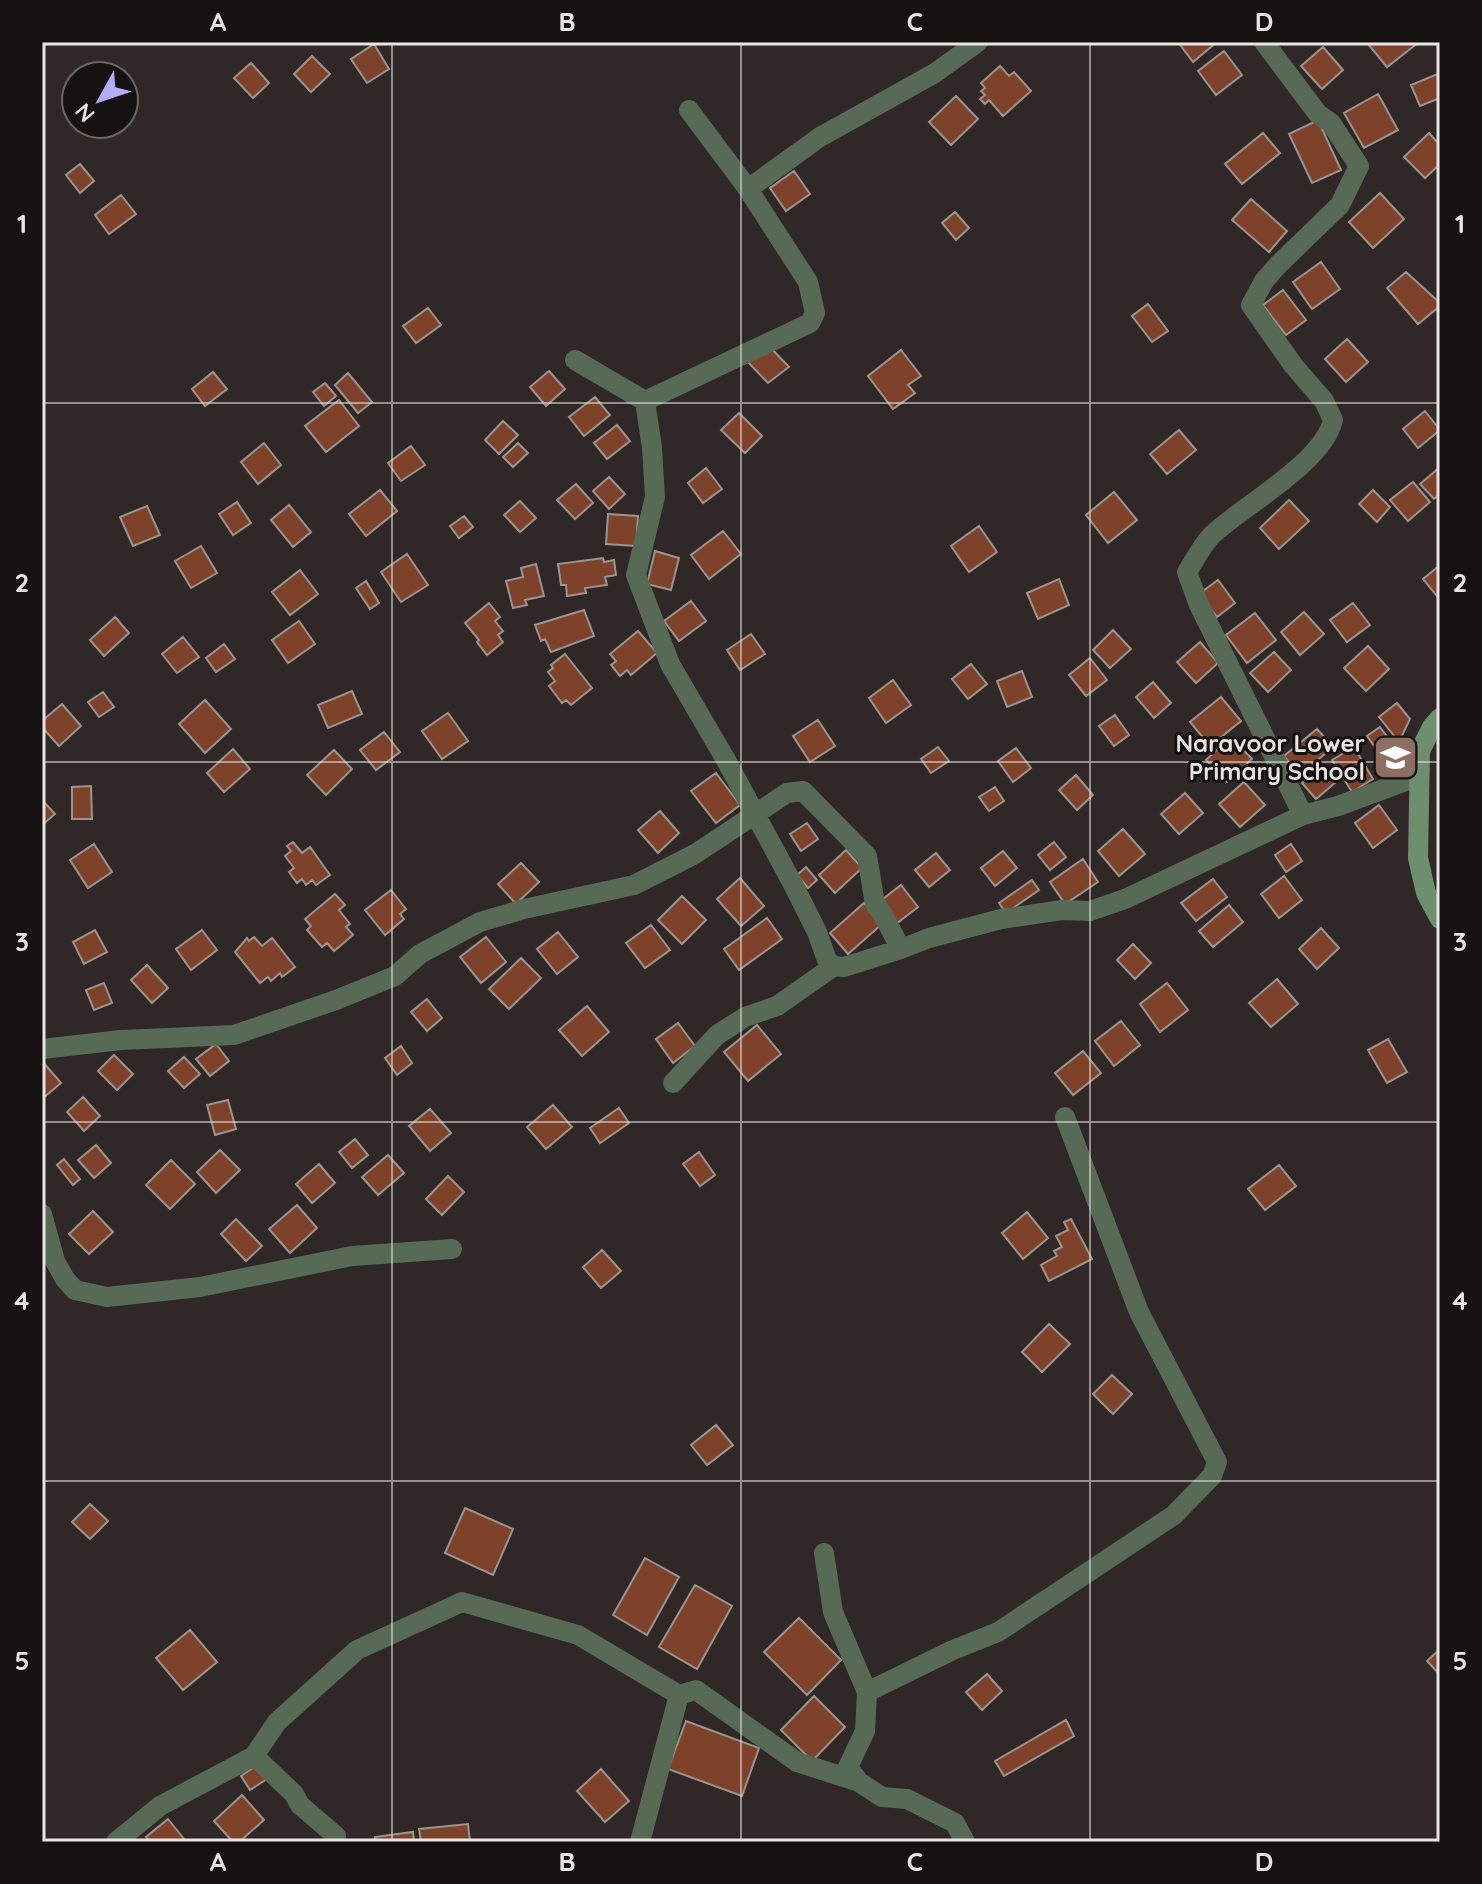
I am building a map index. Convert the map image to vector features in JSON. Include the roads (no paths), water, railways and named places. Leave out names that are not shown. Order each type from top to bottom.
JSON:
[{"type":"main road","points":[[1440,718],[1420,751],[1418,858],[1426,893],[1440,919]]},
{"type":"street","points":[[748,189],[820,137],[935,73],[978,42]]},
{"type":"street","points":[[1264,42],[1318,114],[1331,123],[1359,166],[1340,205],[1278,265],[1264,281],[1251,305],[1293,365],[1324,401],[1333,420],[1330,434],[1303,462],[1210,538],[1187,572],[1199,605],[1303,815]]},
{"type":"street","points":[[645,401],[810,323],[815,313],[808,282],[748,189],[689,110]]},
{"type":"street","points":[[575,360],[645,401]]},
{"type":"street","points":[[645,401],[655,497],[636,575],[670,664],[726,760],[795,888],[827,960],[834,966]]},
{"type":"street","points":[[673,1083],[717,1035],[745,1017],[777,1006],[834,966],[863,962],[929,938],[1001,919],[1062,910],[1090,911],[1125,899],[1303,815],[1338,806],[1419,776]]},
{"type":"street","points":[[42,1049],[121,1040],[234,1035],[395,976],[420,954],[480,922],[634,885],[695,854],[787,793],[803,791],[867,856],[875,904],[901,949]]},
{"type":"street","points":[[867,1692],[998,1632],[1174,1515],[1212,1476],[1217,1462],[1139,1312],[1065,1117]]},
{"type":"street","points":[[42,1214],[55,1261],[65,1279],[75,1290],[107,1297],[200,1287],[352,1256],[452,1249]]},
{"type":"street","points":[[824,1553],[833,1612],[867,1692],[865,1731],[848,1767],[859,1782]]},
{"type":"street","points":[[116,1842],[160,1806],[254,1756],[277,1722],[357,1650],[462,1602],[578,1635],[679,1695],[696,1690],[797,1762],[859,1782],[882,1797],[907,1799],[955,1823],[965,1842]]},
{"type":"street","points":[[640,1842],[679,1695]]},
{"type":"street","points":[[254,1756],[294,1794],[300,1805],[336,1836]]},
{"type":"place","name":"Naravoor Lower Primary School","points":[[1396,758]]}]
